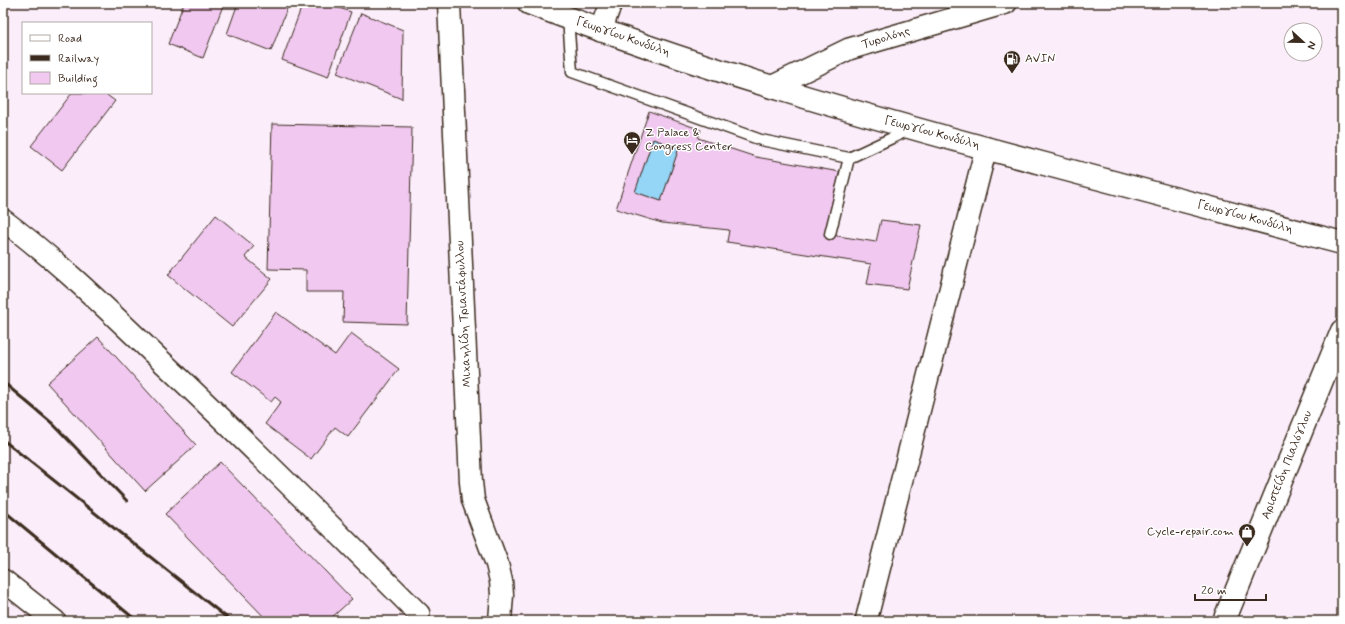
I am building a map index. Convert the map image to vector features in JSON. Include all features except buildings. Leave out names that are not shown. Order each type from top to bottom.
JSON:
[{"type":"street","name":"Μιχαηλίδη Τριαντάφυλλου","points":[[449,3],[471,482],[473,500],[497,564],[501,581],[502,595],[500,621]]},
{"type":"street","name":"Γεωργίου Κονδύλη","points":[[529,3],[601,31],[771,87],[913,129],[1342,243]]},
{"type":"street","points":[[601,31],[611,3]]},
{"type":"street","name":"Τυρολόης","points":[[771,87],[849,49],[1006,3]]},
{"type":"street","points":[[866,621],[986,148]]},
{"type":"street","points":[[3,220],[69,274],[192,389],[419,614]]},
{"type":"street","name":"Αριστείδη Πιαλόγλου","points":[[1224,621],[1342,331]]},
{"type":"street","points":[[3,580],[55,621]]},
{"type":"lane","points":[[568,18],[572,72],[761,140],[849,158],[913,129]]},
{"type":"lane","points":[[830,234],[849,158]]},
{"type":"water","points":[[653,139],[679,148],[661,201],[635,192]]},
{"type":"railway","points":[[3,382],[53,424],[127,501]]},
{"type":"railway","points":[[3,440],[231,621]]},
{"type":"railway","points":[[3,510],[137,621]]},
{"type":"place","name":"AVIN","points":[[1012,74]]},
{"type":"place","name":"Z Palace & Congress Center","points":[[632,155]]},
{"type":"place","name":"Cycle-repair.com","points":[[1247,547]]}]
